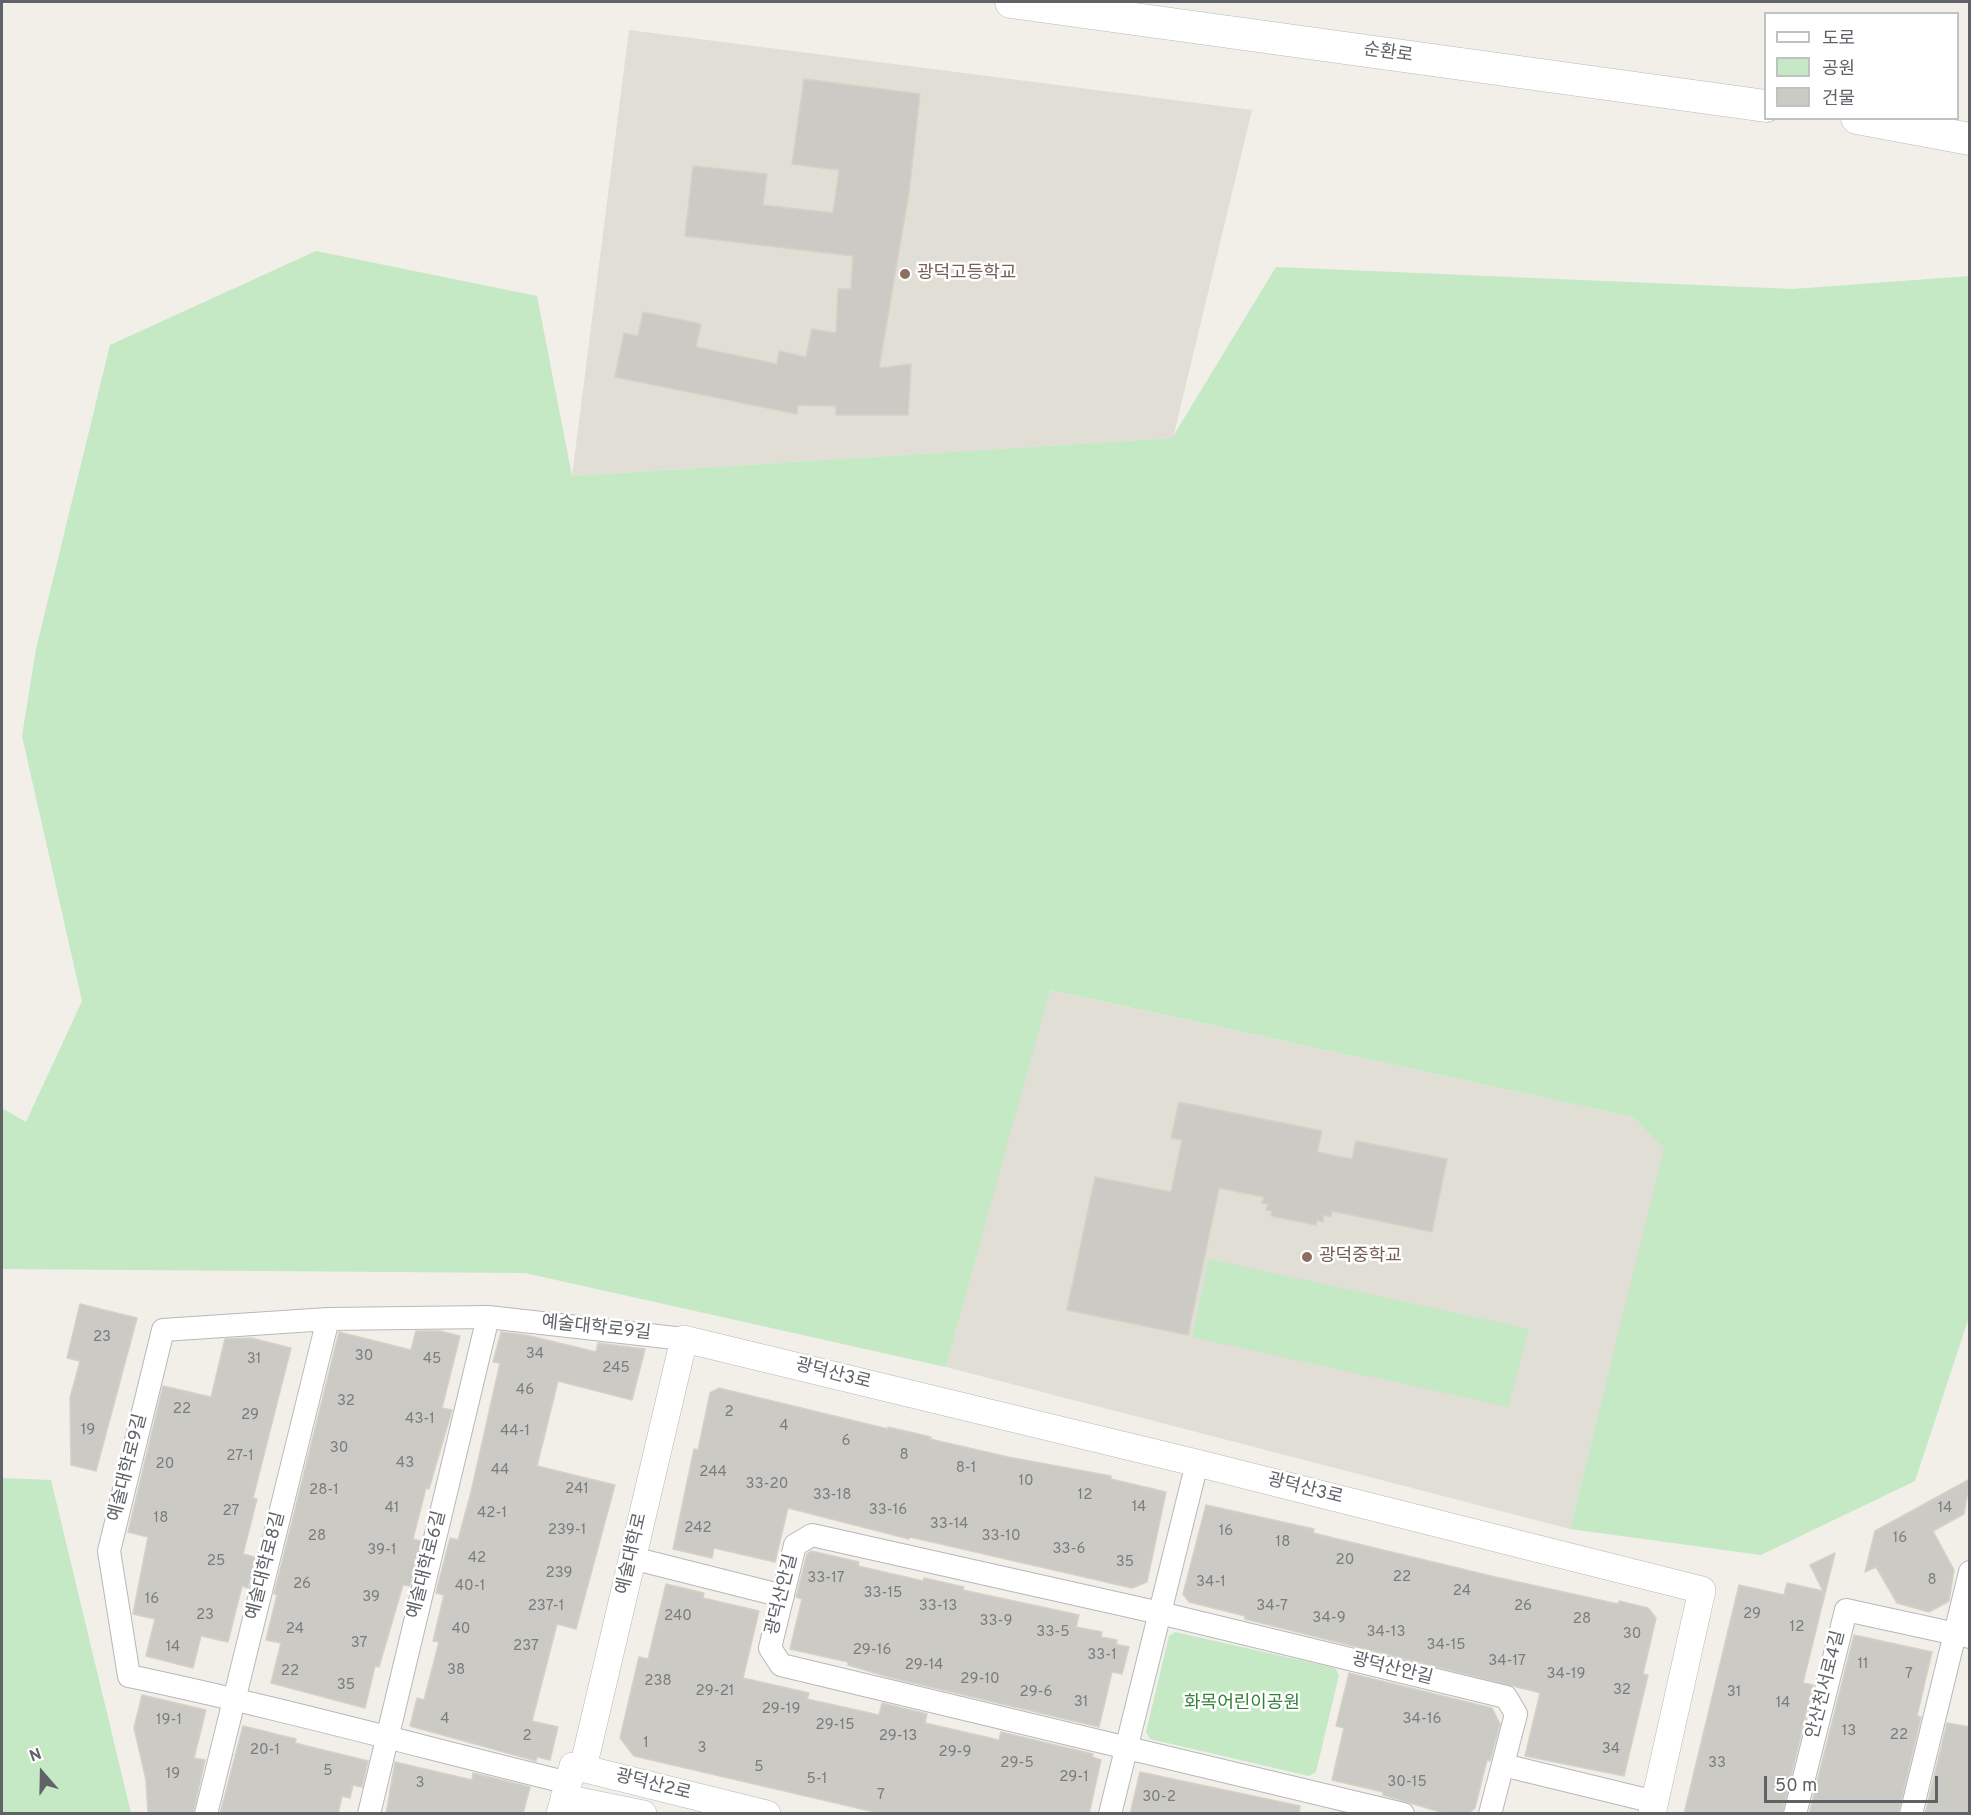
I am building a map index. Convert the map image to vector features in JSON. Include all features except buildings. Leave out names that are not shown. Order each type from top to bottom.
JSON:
[{"type":"main road","name":"순환로","points":[[1011,2],[1764,106]]},
{"type":"main road","points":[[1868,120],[1970,139]]},
{"type":"street","name":"예술대학로9길","points":[[574,1784],[386,1739],[234,1698],[129,1676],[109,1551],[163,1330],[328,1319],[488,1317],[684,1339]]},
{"type":"street","name":"예술대학로6길","points":[[369,1814],[488,1317]]},
{"type":"street","name":"예술대학로8길","points":[[206,1814],[328,1319]]},
{"type":"street","name":"광덕산3로","points":[[684,1339],[1197,1463],[1702,1590],[1653,1808]]},
{"type":"street","name":"예술대학로","points":[[574,1784],[632,1558],[684,1339]]},
{"type":"street","points":[[1110,1814],[1125,1746],[1197,1463]]},
{"type":"street","name":"광덕산안길","points":[[1403,1814],[781,1665],[770,1648],[795,1545],[812,1535],[1160,1613],[1506,1697],[1516,1714],[1490,1814]]},
{"type":"street","points":[[632,1558],[783,1596]]},
{"type":"street","points":[[1911,1814],[1962,1635],[1970,1572]]},
{"type":"street","name":"안산천서로4길","points":[[1795,1814],[1846,1610],[1962,1635]]},
{"type":"street","points":[[1503,1765],[1653,1808]]},
{"type":"street","name":"광덕산2로","points":[[574,1784],[590,1808],[644,1814]]},
{"type":"street","name":"광덕산2로","points":[[574,1784],[767,1814]]},
{"type":"shaded area","name":"광덕고등학교","points":[[629,30],[1252,110],[1173,438],[572,476]]},
{"type":"shaded area","name":"광덕중학교","points":[[1049,990],[1633,1117],[1665,1148],[1570,1529],[946,1367]]},
{"type":"green space","points":[[316,251],[537,296],[572,476],[1172,438],[1276,267],[1793,289],[1969,276],[1970,1314],[1915,1481],[1761,1555],[1570,1529],[1664,1148],[1633,1117],[1050,990],[946,1367],[525,1273],[2,1269],[2,1108],[26,1122],[82,1001],[22,736],[36,649],[110,345]]},
{"type":"green space","points":[[1209,1259],[1529,1329],[1508,1407],[1192,1337]]},
{"type":"green space","points":[[2,1478],[51,1480],[131,1813],[2,1813]]},
{"type":"green space","name":"화목어린이공원","points":[[1175,1632],[1335,1668],[1339,1675],[1316,1772],[1309,1776],[1150,1739],[1146,1732],[1169,1636]]},
{"type":"place","name":"광덕고등학교","points":[[905,274]]},
{"type":"place","name":"광덕중학교","points":[[1307,1257]]}]
